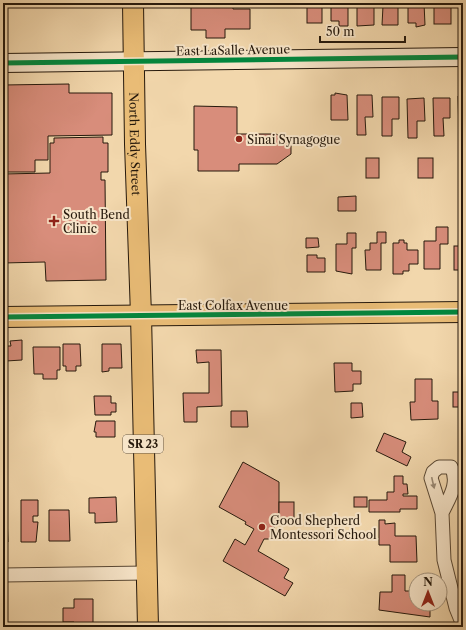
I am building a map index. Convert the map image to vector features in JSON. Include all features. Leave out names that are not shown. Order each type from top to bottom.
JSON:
[{"type":"main road","name":"North Eddy Street","points":[[133,3],[133,62],[147,573]]},
{"type":"main road","name":"East Colfax Avenue","points":[[3,317],[463,312]]},
{"type":"main road","name":"SR 23","points":[[147,573],[148,627]]},
{"type":"street","name":"East LaSalle Avenue","points":[[3,63],[463,57]]},
{"type":"street","points":[[442,513],[444,560],[456,608],[463,625]]},
{"type":"street","points":[[3,575],[147,573]]},
{"type":"building","points":[[158,3],[282,4],[233,4],[233,9],[250,9],[250,29],[225,29],[225,38],[206,38],[206,30],[191,30],[191,5],[158,5]]},
{"type":"building","points":[[307,3],[322,3],[322,23],[307,23]]},
{"type":"building","points":[[348,3],[348,26],[339,26],[339,21],[331,21],[331,4]]},
{"type":"building","points":[[364,3],[374,3],[374,25],[357,26],[357,6],[364,6]]},
{"type":"building","points":[[390,3],[403,3],[403,7],[398,7],[398,25],[382,25],[383,6],[390,6]]},
{"type":"building","points":[[408,3],[424,3],[425,25],[416,27],[416,23],[408,23]]},
{"type":"building","points":[[434,3],[451,3],[451,24],[434,24]]},
{"type":"building","points":[[460,3],[463,3],[463,23],[461,23]]},
{"type":"building","points":[[69,84],[69,93],[112,93],[112,135],[48,136],[48,160],[35,160],[35,172],[3,172],[3,85]]},
{"type":"building","points":[[335,93],[347,95],[348,120],[331,120],[331,95],[335,95]]},
{"type":"building","points":[[357,95],[372,95],[373,117],[365,117],[366,135],[357,135]]},
{"type":"building","points":[[458,96],[463,96],[463,135],[459,135]]},
{"type":"building","points":[[382,97],[399,97],[399,119],[392,119],[392,136],[382,136]]},
{"type":"building","points":[[424,98],[425,121],[417,121],[417,138],[408,138],[407,99]]},
{"type":"building","points":[[433,98],[450,98],[450,118],[443,118],[444,136],[434,136]]},
{"type":"building","name":"Sinai Synagogue","points":[[194,106],[237,107],[237,134],[276,134],[291,143],[291,154],[277,164],[239,164],[239,171],[198,171],[198,150],[194,150]]},
{"type":"building","name":"South Bend Clinic","points":[[103,137],[103,143],[108,143],[108,172],[101,172],[101,180],[105,180],[106,280],[46,281],[45,262],[3,263],[3,174],[50,173],[50,143],[54,143],[54,138]]},
{"type":"building","points":[[366,158],[379,158],[379,178],[366,178]]},
{"type":"building","points":[[418,158],[433,158],[433,178],[418,178]]},
{"type":"building","points":[[356,196],[356,211],[338,211],[338,197]]},
{"type":"building","points":[[436,227],[448,227],[448,244],[440,244],[440,269],[424,269],[424,241],[436,241]]},
{"type":"building","points":[[377,232],[386,232],[386,243],[381,243],[381,270],[366,270],[365,250],[370,250],[370,243],[377,243]]},
{"type":"building","points":[[347,233],[356,233],[356,248],[352,248],[352,274],[336,271],[336,244],[347,244]]},
{"type":"building","points":[[306,238],[318,238],[319,247],[306,248]]},
{"type":"building","points":[[399,240],[404,240],[404,243],[407,243],[407,250],[418,250],[418,264],[409,264],[409,271],[403,271],[403,274],[393,274],[393,243],[399,243]]},
{"type":"building","points":[[454,246],[463,246],[463,270],[454,270]]},
{"type":"building","points":[[307,255],[317,255],[317,258],[325,258],[325,272],[307,272]]},
{"type":"building","points":[[22,340],[22,360],[6,361],[6,346],[11,346],[10,341]]},
{"type":"building","points":[[63,344],[80,344],[81,366],[76,366],[76,371],[66,371],[66,366],[63,366]]},
{"type":"building","points":[[102,344],[121,344],[122,368],[109,368],[109,371],[102,372]]},
{"type":"building","points":[[33,347],[60,347],[60,370],[57,370],[57,379],[43,379],[43,374],[34,374]]},
{"type":"building","points":[[196,350],[221,350],[222,406],[197,407],[197,422],[184,422],[183,393],[209,393],[209,362],[197,363]]},
{"type":"building","points":[[334,363],[352,363],[352,371],[361,371],[361,384],[353,384],[353,391],[335,392]]},
{"type":"building","points":[[415,379],[432,379],[432,401],[438,401],[438,419],[411,420],[410,402],[415,402]]},
{"type":"building","points":[[453,392],[463,392],[463,407],[453,407]]},
{"type":"building","points":[[94,396],[111,396],[111,403],[116,403],[116,412],[111,412],[111,415],[95,415]]},
{"type":"building","points":[[351,403],[362,403],[363,417],[351,418]]},
{"type":"building","points":[[231,411],[247,411],[248,427],[231,427]]},
{"type":"building","points":[[96,421],[115,421],[115,437],[96,437],[96,432],[94,432]]},
{"type":"building","points":[[384,433],[406,442],[402,452],[411,457],[407,466],[376,451]]},
{"type":"building","name":"Good Shepherd Montessori School","points":[[243,462],[279,482],[279,519],[274,519],[274,539],[264,539],[258,551],[289,569],[284,578],[293,583],[285,596],[223,561],[235,539],[245,545],[254,529],[245,524],[246,522],[219,507]]},
{"type":"building","points":[[394,476],[403,476],[403,484],[407,484],[408,494],[403,494],[403,496],[417,496],[417,509],[400,509],[400,512],[369,512],[369,500],[387,500],[387,492],[394,492]]},
{"type":"building","points":[[116,497],[117,522],[95,523],[95,513],[89,513],[89,498]]},
{"type":"building","points":[[354,497],[367,497],[367,507],[354,507]]},
{"type":"building","points":[[21,500],[38,500],[38,516],[33,516],[33,522],[38,522],[36,542],[21,542]]},
{"type":"building","points":[[279,502],[294,502],[294,519],[279,519]]},
{"type":"building","points":[[49,510],[69,510],[70,541],[49,541]]},
{"type":"building","points":[[3,512],[7,515],[8,542],[3,542]]},
{"type":"building","points":[[379,520],[385,520],[385,524],[395,523],[395,536],[416,536],[417,562],[390,562],[390,545],[379,545]]},
{"type":"building","points":[[392,575],[405,575],[405,591],[408,591],[408,612],[430,612],[430,617],[379,610],[380,592],[392,592]]},
{"type":"building","points":[[74,599],[93,599],[93,627],[74,627],[74,622],[63,622],[63,608],[74,608]]},
{"type":"cycle path","points":[[3,63],[463,57]]},
{"type":"cycle path","points":[[3,317],[463,312]]},
{"type":"place","name":"Sinai Synagogue","points":[[239,139]]},
{"type":"place","name":"South Bend Clinic","points":[[54,221]]},
{"type":"place","name":"Good Shepherd Montessori School","points":[[262,527]]}]
